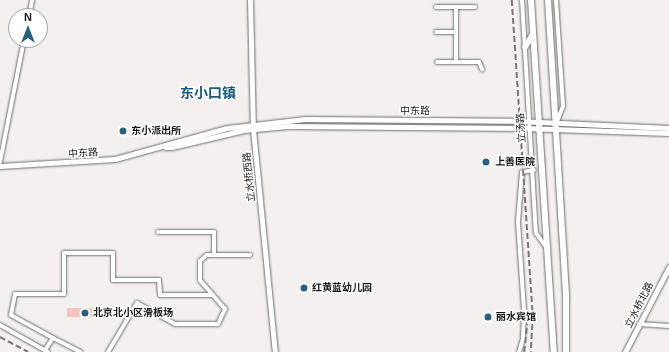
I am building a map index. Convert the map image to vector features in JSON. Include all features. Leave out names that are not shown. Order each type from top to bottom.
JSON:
[{"type":"main road","name":"立汤路","points":[[531,0],[549,251],[554,352]]},
{"type":"main road","points":[[548,0],[566,297],[566,352]]},
{"type":"main road","points":[[525,47],[533,34]]},
{"type":"street","name":"立水桥西路","points":[[250,0],[253,126],[275,352]]},
{"type":"street","name":"立汤路","points":[[522,0],[534,170],[536,233],[549,251]]},
{"type":"street","points":[[556,0],[563,106],[556,127]]},
{"type":"street","points":[[436,7],[475,7]]},
{"type":"street","points":[[456,7],[456,62]]},
{"type":"street","points":[[436,32],[456,32]]},
{"type":"street","points":[[0,162],[22,48]]},
{"type":"street","points":[[437,62],[479,62],[482,69]]},
{"type":"street","name":"中东路","points":[[0,166],[90,162],[165,146],[172,147],[253,126],[305,119],[530,121],[540,125],[556,127],[669,133]]},
{"type":"street","name":"中东路","points":[[253,126],[531,128],[540,125]]},
{"type":"street","name":"中东路","points":[[556,127],[669,128]]},
{"type":"street","points":[[519,352],[523,339],[524,310],[518,221],[522,172],[534,170]]},
{"type":"street","points":[[158,232],[214,232],[214,255]]},
{"type":"street","points":[[81,352],[11,315],[15,294],[64,294],[64,253],[113,253],[113,280],[159,280],[160,295],[213,295]]},
{"type":"street","points":[[108,352],[137,303],[175,324],[218,324],[225,309],[200,280],[200,261],[207,255],[250,255]]},
{"type":"street","name":"立水桥北路","points":[[625,352],[669,267]]},
{"type":"street","points":[[639,324],[669,326]]},
{"type":"street","points":[[0,325],[47,351],[53,338]]},
{"type":"shaded area","name":"北京北小区滑板场","points":[[67,308],[102,308],[102,317],[67,317]]},
{"type":"railway","points":[[512,0],[533,315],[531,352]]},
{"type":"railway","points":[[524,352],[527,321]]},
{"type":"railway","points":[[0,337],[28,352]]},
{"type":"place","name":"东小派出所","points":[[123,131]]},
{"type":"place","name":"上善医院","points":[[486,162]]},
{"type":"place","name":"红黄蓝幼儿园","points":[[304,288]]},
{"type":"place","name":"北京北小区滑板场","points":[[85,313]]},
{"type":"place","name":"丽水宾馆","points":[[488,317]]},
{"type":"district","name":"东小口镇","points":[[208,93]]}]
